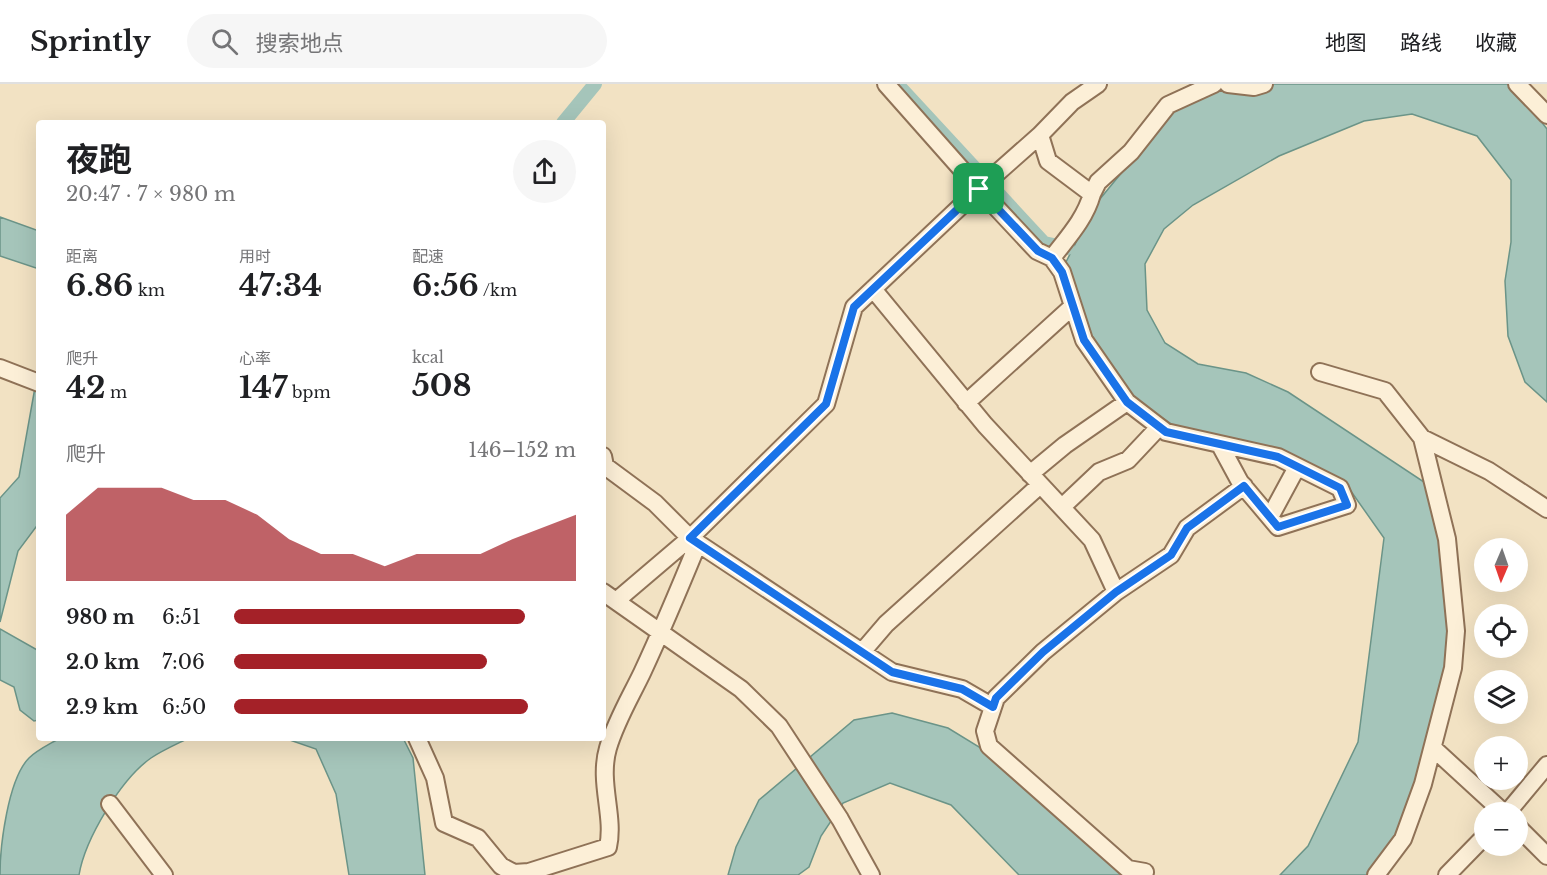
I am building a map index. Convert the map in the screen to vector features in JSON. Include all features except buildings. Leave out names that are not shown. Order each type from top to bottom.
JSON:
[{"type":"street","points":[[886,84],[979,189],[1038,251],[1052,258],[1062,272],[1084,340],[1127,402],[1166,432],[1278,457],[1340,488],[1347,505],[1278,527],[1244,486],[1220,445]]},
{"type":"street","points":[[871,875],[840,819],[779,726],[741,689],[610,597],[694,541],[826,404],[854,307],[1040,135],[1072,102],[1098,84]]},
{"type":"street","points":[[1052,258],[1079,224],[1098,182],[1131,152],[1168,105],[1214,84]]},
{"type":"street","points":[[1228,84],[1254,87],[1264,84]]},
{"type":"street","points":[[1517,84],[1547,115]]},
{"type":"street","points":[[1040,135],[1048,161],[1092,194]]},
{"type":"street","points":[[873,289],[966,403],[1092,540],[1116,592]]},
{"type":"street","points":[[966,403],[1073,306]]},
{"type":"street","points":[[0,368],[36,382]]},
{"type":"street","points":[[1320,372],[1385,391],[1422,438],[1447,539],[1456,631],[1453,668],[1433,748],[1403,838],[1376,875]]},
{"type":"street","points":[[862,652],[886,624],[1035,479],[1065,445],[1127,402]]},
{"type":"street","points":[[1062,507],[1099,472],[1128,460],[1159,427]]},
{"type":"street","points":[[1422,438],[1490,471],[1547,509]]},
{"type":"street","points":[[606,467],[655,503],[694,541],[892,672],[962,689],[993,707]]},
{"type":"street","points":[[1270,517],[1297,467]]},
{"type":"street","points":[[1144,875],[1145,872],[1128,869],[989,746],[985,730],[996,698],[1043,652],[1116,592],[1171,555],[1187,528],[1244,486]]},
{"type":"street","points":[[418,741],[435,778],[444,823],[478,838],[501,866],[514,873],[529,872],[608,847],[611,833],[604,794],[607,750],[621,712],[661,633],[694,541]]},
{"type":"street","points":[[1433,748],[1493,802]]},
{"type":"street","points":[[1515,802],[1547,765]]},
{"type":"street","points":[[110,804],[164,875]]},
{"type":"street","points":[[1528,837],[1547,856]]},
{"type":"street","points":[[1447,875],[1474,847]]},
{"type":"water","points":[[1272,84],[1507,84],[1519,93],[1547,129],[1547,402],[1525,382],[1508,336],[1505,281],[1511,242],[1511,180],[1477,136],[1412,114],[1364,121],[1279,156],[1193,205],[1164,229],[1145,264],[1147,310],[1165,343],[1198,364],[1246,373],[1288,392],[1427,484],[1443,559],[1451,643],[1407,816],[1371,875],[1280,875],[1308,846],[1358,742],[1384,538],[1348,487],[1183,432],[1135,399],[1089,337],[1066,262],[1095,205],[1174,109],[1213,90],[1264,89]]},
{"type":"water","points":[[0,217],[36,230],[36,268],[0,256]]},
{"type":"water","points":[[36,382],[36,527],[18,551],[0,622],[0,498],[19,477]]},
{"type":"water","points":[[0,629],[36,649],[36,721],[20,710],[14,687],[0,680]]},
{"type":"water","points":[[892,713],[948,728],[989,753],[1142,875],[1019,875],[951,805],[890,783],[843,803],[821,836],[809,867],[798,875],[728,875],[736,847],[759,800],[854,720]]},
{"type":"water","points":[[55,741],[183,741],[151,758],[128,780],[97,828],[79,875],[0,875],[4,831],[16,781],[29,758]]},
{"type":"water","points":[[293,741],[404,741],[413,758],[425,875],[349,875],[336,794],[316,749]]},
{"type":"waterway","points":[[565,120],[595,84]]},
{"type":"waterway","points":[[897,84],[1044,243],[1068,248]]},
{"type":"route","points":[[979,189],[1038,251],[1052,258],[1062,272],[1084,340],[1127,402],[1166,432],[1278,457],[1340,488],[1347,505],[1278,527],[1244,486],[1187,528],[1171,555],[1116,592],[1043,652],[996,698],[993,707],[962,689],[892,672],[690,538],[826,404],[854,307],[979,189]]}]
